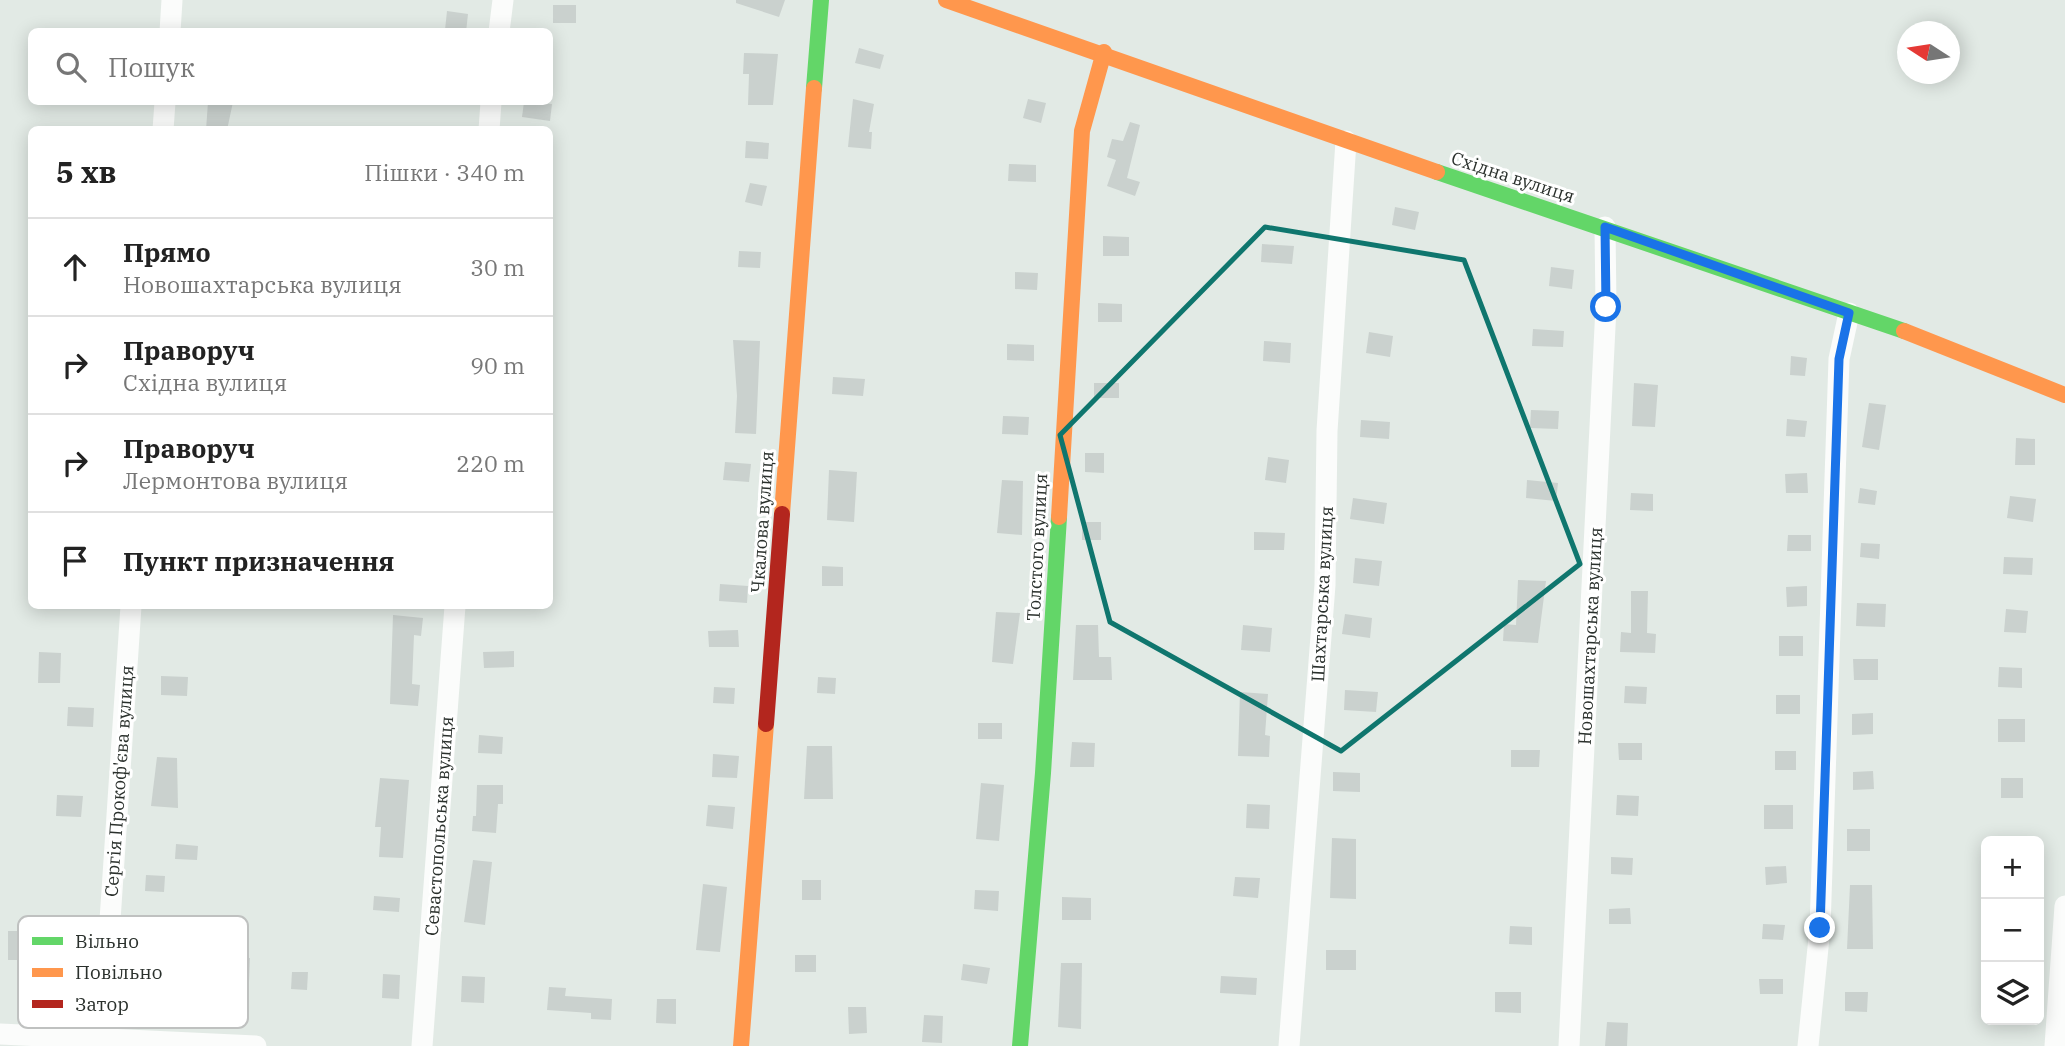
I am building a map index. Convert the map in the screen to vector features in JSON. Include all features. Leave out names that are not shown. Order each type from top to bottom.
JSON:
[{"type":"street","points":[[170,28],[172,0]]},
{"type":"street","points":[[500,28],[503,0]]},
{"type":"street","name":"Чкалова вулиця","points":[[741,1046],[821,0]]},
{"type":"street","name":"Східна вулиця","points":[[946,0],[1104,52],[1346,141],[1605,227],[1972,356],[2065,395]]},
{"type":"street","name":"Толстого вулиця","points":[[1020,1046],[1043,773],[1082,131],[1104,52]]},
{"type":"street","points":[[163,126],[165,105]]},
{"type":"street","points":[[489,126],[491,105]]},
{"type":"street","name":"Шахтарська вулиця","points":[[1289,1046],[1325,585],[1327,431],[1346,141]]},
{"type":"street","name":"Новошахтарська вулиця","points":[[1569,1046],[1606,320],[1605,227]]},
{"type":"street","points":[[1808,1046],[1820,928],[1839,359],[1849,313]]},
{"type":"street","name":"Сергія Прокоф'єва вулиця","points":[[110,916],[131,609]]},
{"type":"street","name":"Севастопольська вулиця","points":[[422,1046],[455,609]]},
{"type":"street","points":[[2055,1046],[2065,906]]},
{"type":"street","name":"Сергія Прокоф'єва вулиця","points":[[102,1040],[103,1028]]},
{"type":"street","points":[[0,1034],[256,1046]]},
{"type":"highlighted area","points":[[1265,227],[1464,260],[1580,564],[1341,751],[1110,622],[1060,435]]},
{"type":"building","points":[[736,0],[785,0],[779,17],[736,3]]},
{"type":"building","points":[[553,5],[576,5],[576,23],[553,23]]},
{"type":"building","points":[[447,11],[468,14],[466,28],[445,28]]},
{"type":"building","points":[[859,48],[884,55],[880,69],[855,63]]},
{"type":"building","points":[[744,53],[778,54],[773,105],[748,105],[749,74],[743,74]]},
{"type":"building","points":[[853,99],[874,104],[869,132],[872,132],[871,149],[848,147]]},
{"type":"building","points":[[1028,99],[1046,103],[1041,123],[1023,118]]},
{"type":"building","points":[[208,105],[232,105],[228,126],[206,126]]},
{"type":"building","points":[[524,105],[552,105],[550,121],[522,117]]},
{"type":"building","points":[[1130,122],[1140,125],[1127,178],[1140,182],[1135,196],[1107,186],[1116,160],[1107,157],[1112,139],[1123,141]]},
{"type":"building","points":[[746,141],[769,143],[768,159],[745,158]]},
{"type":"building","points":[[1009,164],[1036,165],[1036,182],[1008,181]]},
{"type":"building","points":[[750,183],[767,186],[762,206],[745,202]]},
{"type":"building","points":[[1395,207],[1419,212],[1415,230],[1392,225]]},
{"type":"building","points":[[1103,236],[1129,237],[1129,256],[1103,256]]},
{"type":"building","points":[[1262,244],[1294,246],[1292,264],[1261,262]]},
{"type":"building","points":[[739,251],[761,252],[760,268],[738,267]]},
{"type":"building","points":[[1551,267],[1574,270],[1572,289],[1549,286]]},
{"type":"building","points":[[1015,272],[1038,273],[1037,290],[1015,289]]},
{"type":"building","points":[[1098,303],[1122,304],[1122,322],[1098,322]]},
{"type":"building","points":[[1533,329],[1564,331],[1563,347],[1532,346]]},
{"type":"building","points":[[1369,332],[1393,336],[1390,357],[1366,353]]},
{"type":"building","points":[[733,340],[760,341],[756,434],[735,433],[737,396]]},
{"type":"building","points":[[1264,341],[1291,343],[1290,363],[1263,361]]},
{"type":"building","points":[[1007,344],[1034,345],[1034,361],[1007,360]]},
{"type":"building","points":[[1791,356],[1807,358],[1805,376],[1790,375]]},
{"type":"building","points":[[833,377],[865,379],[863,396],[832,394]]},
{"type":"building","points":[[1094,383],[1119,383],[1119,398],[1094,398]]},
{"type":"building","points":[[1634,383],[1658,385],[1655,427],[1632,426]]},
{"type":"building","points":[[1869,403],[1886,405],[1879,450],[1862,447]]},
{"type":"building","points":[[1531,410],[1559,411],[1558,429],[1530,428]]},
{"type":"building","points":[[1003,416],[1029,417],[1028,435],[1002,434]]},
{"type":"building","points":[[1787,419],[1807,421],[1805,437],[1786,436]]},
{"type":"building","points":[[1361,420],[1390,422],[1389,439],[1360,437]]},
{"type":"building","points":[[2016,438],[2035,439],[2035,465],[2015,465]]},
{"type":"building","points":[[1085,453],[1104,453],[1104,473],[1085,472]]},
{"type":"building","points":[[1268,457],[1289,460],[1286,483],[1265,480]]},
{"type":"building","points":[[725,462],[751,464],[749,482],[723,480]]},
{"type":"building","points":[[829,470],[857,472],[854,522],[827,520]]},
{"type":"building","points":[[1807,473],[1808,493],[1786,493],[1785,474]]},
{"type":"building","points":[[1002,480],[1023,481],[1022,535],[997,533]]},
{"type":"building","points":[[1527,480],[1558,483],[1556,501],[1526,498]]},
{"type":"building","points":[[1860,488],[1877,491],[1875,505],[1858,503]]},
{"type":"building","points":[[1631,493],[1653,494],[1653,511],[1630,510]]},
{"type":"building","points":[[2010,496],[2036,499],[2033,522],[2007,518]]},
{"type":"building","points":[[1353,498],[1387,503],[1384,524],[1350,519]]},
{"type":"building","points":[[1082,522],[1101,522],[1101,540],[1082,540]]},
{"type":"building","points":[[1254,532],[1285,533],[1284,550],[1254,550]]},
{"type":"building","points":[[1788,535],[1811,535],[1811,551],[1787,551]]},
{"type":"building","points":[[1861,543],[1880,544],[1879,559],[1860,557]]},
{"type":"building","points":[[2004,557],[2033,558],[2032,575],[2003,574]]},
{"type":"building","points":[[1355,558],[1382,561],[1379,586],[1353,583]]},
{"type":"building","points":[[822,566],[843,567],[843,586],[822,586]]},
{"type":"building","points":[[1518,580],[1546,581],[1538,643],[1503,641],[1504,624],[1516,625]]},
{"type":"building","points":[[720,584],[748,586],[747,603],[719,601]]},
{"type":"building","points":[[1807,586],[1807,606],[1787,607],[1786,587]]},
{"type":"building","points":[[1631,591],[1648,591],[1647,633],[1656,634],[1655,653],[1620,652],[1621,632],[1631,633]]},
{"type":"building","points":[[1857,603],[1886,604],[1885,627],[1856,626]]},
{"type":"building","points":[[2006,609],[2028,611],[2026,633],[2004,632]]},
{"type":"building","points":[[996,612],[1020,613],[1013,664],[992,662]]},
{"type":"building","points":[[1345,614],[1372,618],[1370,638],[1342,634]]},
{"type":"building","points":[[393,615],[423,618],[421,636],[414,635],[412,684],[420,685],[418,706],[390,704]]},
{"type":"building","points":[[1076,625],[1098,625],[1099,657],[1111,657],[1112,680],[1073,680]]},
{"type":"building","points":[[1243,625],[1272,628],[1270,652],[1241,650]]},
{"type":"building","points":[[738,630],[739,647],[709,647],[708,631]]},
{"type":"building","points":[[1779,636],[1803,636],[1803,656],[1779,656]]},
{"type":"building","points":[[514,651],[514,667],[484,668],[483,652]]},
{"type":"building","points":[[39,652],[61,653],[60,683],[38,683]]},
{"type":"building","points":[[1853,659],[1878,659],[1878,680],[1854,680]]},
{"type":"building","points":[[1999,667],[2022,668],[2022,688],[1998,687]]},
{"type":"building","points":[[161,676],[188,677],[187,696],[161,695]]},
{"type":"building","points":[[818,677],[836,678],[835,694],[817,693]]},
{"type":"building","points":[[1625,686],[1647,687],[1646,704],[1624,703]]},
{"type":"building","points":[[714,687],[735,688],[734,704],[713,703]]},
{"type":"building","points":[[1345,690],[1378,692],[1376,712],[1344,710]]},
{"type":"building","points":[[1240,692],[1268,694],[1265,735],[1270,736],[1269,757],[1238,756]]},
{"type":"building","points":[[1776,695],[1800,695],[1800,714],[1776,714]]},
{"type":"building","points":[[68,707],[94,708],[93,727],[67,726]]},
{"type":"building","points":[[1873,713],[1873,734],[1852,735],[1852,714]]},
{"type":"building","points":[[1998,719],[2025,719],[2025,742],[1998,742]]},
{"type":"building","points":[[978,723],[1002,723],[1002,739],[978,739]]},
{"type":"building","points":[[479,735],[503,737],[502,754],[478,753]]},
{"type":"building","points":[[1072,742],[1095,743],[1094,767],[1070,767]]},
{"type":"building","points":[[1618,743],[1642,743],[1642,760],[1619,760]]},
{"type":"building","points":[[807,746],[832,746],[833,799],[804,799]]},
{"type":"building","points":[[1511,750],[1540,750],[1539,767],[1511,767]]},
{"type":"building","points":[[1775,751],[1796,751],[1796,770],[1775,770]]},
{"type":"building","points":[[713,754],[739,756],[737,778],[712,777]]},
{"type":"building","points":[[157,757],[177,758],[178,808],[151,806]]},
{"type":"building","points":[[1873,771],[1874,789],[1853,790],[1853,772]]},
{"type":"building","points":[[1333,772],[1360,773],[1360,792],[1333,791]]},
{"type":"building","points":[[380,778],[409,780],[403,858],[379,857],[381,827],[375,827]]},
{"type":"building","points":[[2001,778],[2023,778],[2023,798],[2001,798]]},
{"type":"building","points":[[981,783],[1004,785],[999,841],[976,839]]},
{"type":"building","points":[[477,785],[503,785],[503,804],[498,804],[496,833],[472,831],[473,816],[476,816]]},
{"type":"building","points":[[57,795],[83,796],[81,817],[56,816]]},
{"type":"building","points":[[1617,795],[1639,796],[1638,816],[1616,815]]},
{"type":"building","points":[[1247,804],[1270,805],[1269,829],[1246,828]]},
{"type":"building","points":[[708,805],[735,807],[733,829],[706,826]]},
{"type":"building","points":[[1764,805],[1793,805],[1793,829],[1764,829]]},
{"type":"building","points":[[1847,829],[1870,829],[1870,851],[1847,851]]},
{"type":"building","points":[[1332,838],[1356,839],[1356,899],[1330,898]]},
{"type":"building","points":[[176,844],[198,846],[197,860],[175,859]]},
{"type":"building","points":[[1611,857],[1633,858],[1632,875],[1611,874]]},
{"type":"building","points":[[473,860],[492,862],[485,925],[464,922]]},
{"type":"building","points":[[1786,866],[1787,883],[1766,885],[1765,867]]},
{"type":"building","points":[[146,875],[165,876],[164,892],[145,891]]},
{"type":"building","points":[[1235,877],[1260,878],[1258,898],[1233,896]]},
{"type":"building","points":[[802,880],[821,880],[821,900],[802,900]]},
{"type":"building","points":[[703,884],[727,887],[720,952],[696,950]]},
{"type":"building","points":[[1850,885],[1872,885],[1873,949],[1847,949]]},
{"type":"building","points":[[975,890],[999,891],[998,911],[974,909]]},
{"type":"building","points":[[374,896],[400,898],[399,912],[373,910]]},
{"type":"building","points":[[1062,897],[1091,898],[1091,920],[1062,920]]},
{"type":"building","points":[[1630,908],[1631,924],[1609,924],[1609,909]]},
{"type":"building","points":[[1763,924],[1785,925],[1783,940],[1762,939]]},
{"type":"building","points":[[1510,926],[1532,927],[1532,945],[1509,944]]},
{"type":"building","points":[[8,931],[18,931],[18,960],[8,960]]},
{"type":"building","points":[[1326,950],[1356,950],[1356,970],[1326,970]]},
{"type":"building","points":[[795,955],[816,955],[816,972],[795,972]]},
{"type":"building","points":[[248,958],[250,958],[248,982]]},
{"type":"building","points":[[1061,963],[1082,963],[1081,1029],[1058,1027]]},
{"type":"building","points":[[963,964],[990,968],[987,984],[961,980]]},
{"type":"building","points":[[292,972],[308,972],[307,990],[291,989]]},
{"type":"building","points":[[383,974],[400,975],[399,999],[382,998]]},
{"type":"building","points":[[462,976],[485,977],[484,1003],[461,1002]]},
{"type":"building","points":[[1221,976],[1257,978],[1256,995],[1220,993]]},
{"type":"building","points":[[1759,979],[1783,979],[1783,994],[1760,994]]},
{"type":"building","points":[[549,987],[566,988],[565,996],[612,999],[611,1020],[591,1019],[591,1013],[547,1010]]},
{"type":"building","points":[[1495,992],[1521,992],[1521,1013],[1495,1012]]},
{"type":"building","points":[[1845,992],[1868,992],[1867,1012],[1845,1011]]},
{"type":"building","points":[[657,999],[676,999],[676,1024],[656,1023]]},
{"type":"building","points":[[848,1007],[866,1007],[867,1033],[849,1034]]},
{"type":"building","points":[[924,1015],[943,1016],[942,1043],[922,1042]]},
{"type":"building","points":[[1607,1022],[1628,1023],[1627,1046],[1605,1046]]},
{"type":"traffic: fast","points":[[814,88],[821,0]]},
{"type":"traffic: fast","points":[[1437,172],[1904,331]]},
{"type":"traffic: fast","points":[[1020,1046],[1043,773],[1059,517]]},
{"type":"traffic: slow","points":[[946,0],[1437,172]]},
{"type":"traffic: slow","points":[[1059,517],[1082,131],[1104,52]]},
{"type":"traffic: slow","points":[[782,514],[814,88]]},
{"type":"traffic: slow","points":[[1904,331],[2065,395]]},
{"type":"traffic: slow","points":[[741,1046],[766,724]]},
{"type":"traffic: jam","points":[[766,724],[782,514]]},
{"type":"route","points":[[1606,307],[1605,227],[1849,313],[1839,359],[1820,928]]}]
